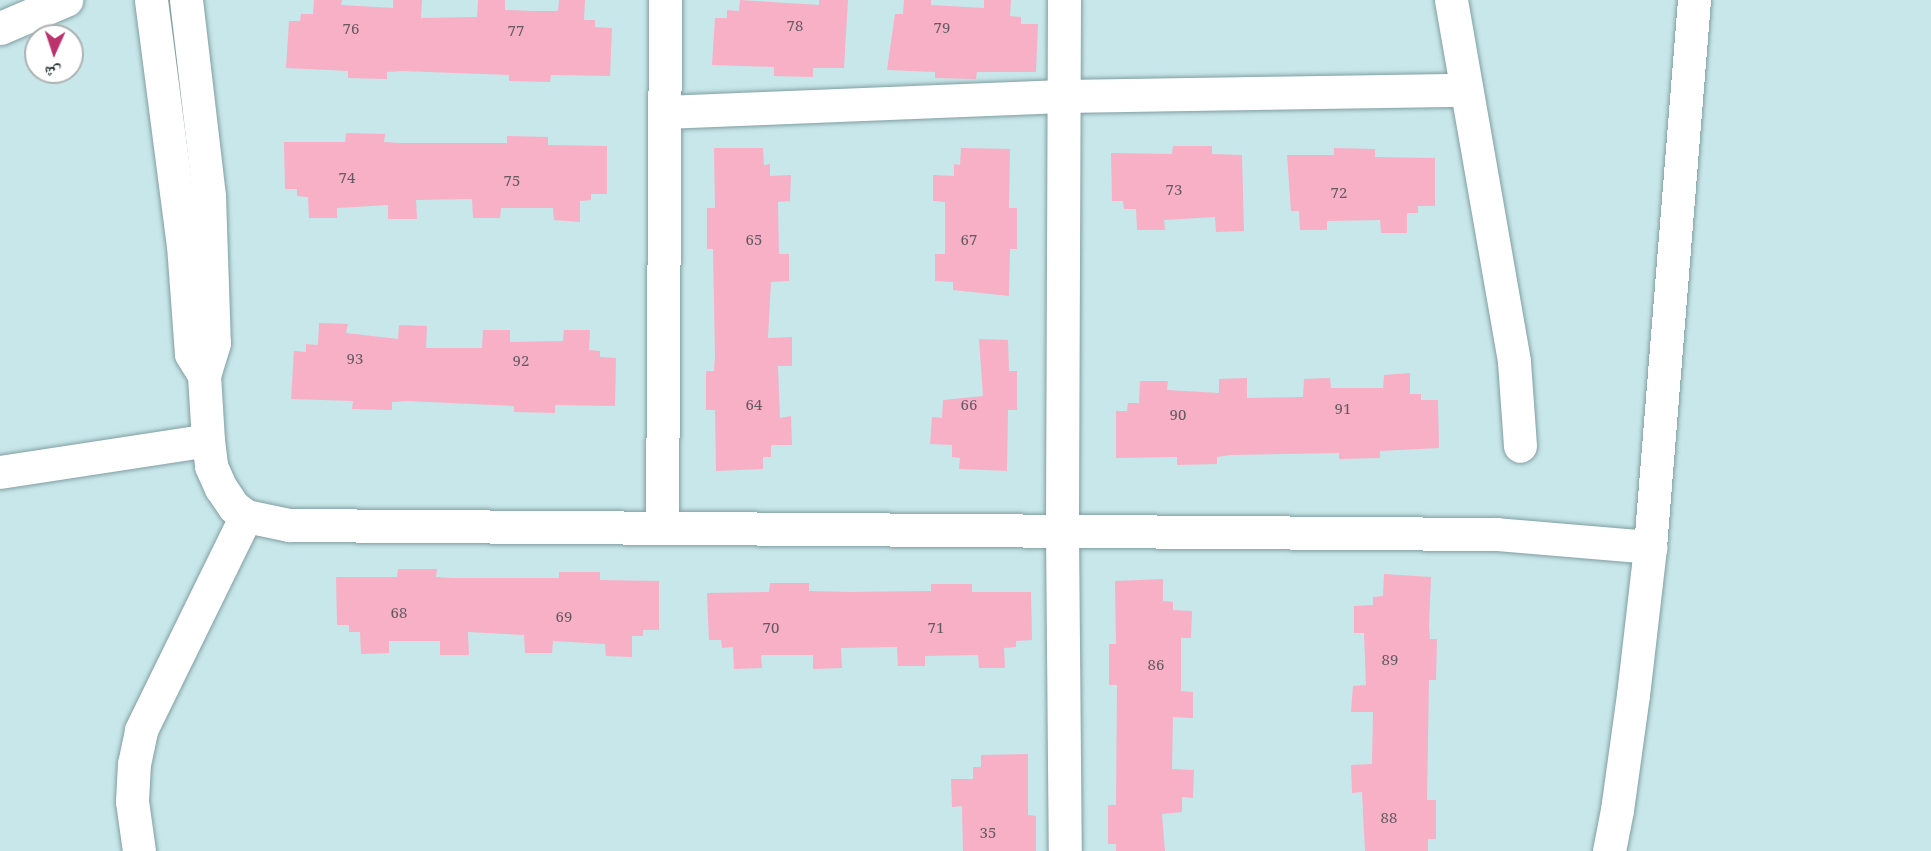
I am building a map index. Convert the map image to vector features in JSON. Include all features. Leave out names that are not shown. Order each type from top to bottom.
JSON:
[{"type":"street","points":[[0,28],[66,0]]},
{"type":"street","points":[[151,0],[182,234],[191,354],[204,375]]},
{"type":"street","points":[[186,0],[211,232],[214,344],[204,375],[211,466],[221,488],[234,507],[246,516],[289,525],[1496,534],[1650,546]]},
{"type":"street","points":[[662,528],[665,0]]},
{"type":"street","points":[[1064,0],[1062,531],[1065,851]]},
{"type":"street","points":[[1450,0],[1514,362],[1520,446]]},
{"type":"street","points":[[1608,851],[1617,810],[1632,707],[1650,546],[1694,0]]},
{"type":"street","points":[[664,112],[1063,96],[1466,90]]},
{"type":"street","points":[[0,472],[208,440]]},
{"type":"street","points":[[139,851],[132,801],[134,764],[141,730],[246,516]]},
{"type":"building","points":[[314,0],[342,0],[341,5],[393,8],[393,0],[422,0],[421,18],[477,17],[478,0],[505,0],[505,10],[558,11],[559,0],[585,0],[584,20],[595,20],[595,27],[612,28],[610,76],[551,75],[550,82],[509,81],[509,75],[402,71],[387,72],[387,79],[348,78],[348,71],[286,68],[289,21],[300,21],[301,14],[313,14]]},
{"type":"building","points":[[740,0],[819,5],[819,0],[848,0],[844,68],[813,68],[813,77],[774,76],[774,67],[712,65],[715,18],[727,18],[727,10],[739,11]]},
{"type":"building","points":[[904,0],[931,0],[931,5],[984,8],[984,0],[1011,0],[1010,16],[1021,17],[1021,24],[1038,24],[1036,72],[977,72],[976,79],[935,78],[935,72],[887,70],[895,14],[903,14]]},
{"type":"building","points":[[346,133],[385,134],[384,142],[400,143],[507,143],[507,136],[548,137],[548,145],[607,146],[607,194],[591,194],[591,200],[580,201],[580,222],[554,220],[553,208],[501,208],[500,218],[473,218],[472,199],[416,200],[417,219],[388,219],[388,205],[337,208],[337,218],[309,218],[308,197],[297,196],[297,189],[285,189],[284,142],[345,142]]},
{"type":"building","points":[[1173,146],[1212,146],[1212,154],[1242,155],[1244,231],[1216,232],[1215,217],[1164,220],[1165,230],[1137,230],[1136,209],[1124,209],[1123,201],[1112,201],[1111,153],[1172,154]]},
{"type":"building","points":[[714,148],[763,148],[764,165],[770,164],[770,176],[791,175],[790,201],[778,202],[779,254],[789,254],[789,281],[771,282],[768,338],[792,337],[792,366],[778,366],[780,418],[791,416],[792,445],[771,445],[771,457],[763,457],[763,469],[716,471],[715,410],[706,410],[706,371],[714,371],[715,356],[713,249],[707,249],[707,208],[715,208]]},
{"type":"building","points":[[961,148],[1010,149],[1009,208],[1017,208],[1017,249],[1010,249],[1009,296],[953,290],[953,282],[935,281],[935,254],[945,254],[945,202],[933,201],[933,175],[954,176],[954,164],[960,165]]},
{"type":"building","points":[[1334,148],[1375,149],[1375,157],[1435,158],[1435,206],[1418,206],[1418,213],[1407,213],[1407,233],[1381,233],[1380,220],[1327,221],[1327,230],[1300,230],[1299,211],[1291,211],[1287,155],[1334,155]]},
{"type":"building","points":[[319,323],[348,324],[346,333],[398,339],[399,325],[427,326],[426,348],[482,348],[483,330],[510,330],[510,342],[563,341],[564,330],[590,330],[589,350],[600,351],[600,357],[616,358],[615,406],[555,405],[555,413],[514,412],[514,406],[407,401],[392,402],[392,410],[352,409],[353,401],[291,399],[294,351],[306,352],[306,344],[318,345]]},
{"type":"building","points":[[979,339],[1008,340],[1009,371],[1017,371],[1017,410],[1008,410],[1007,471],[959,469],[960,458],[952,457],[952,445],[930,444],[932,417],[942,418],[943,400],[983,396]]},
{"type":"building","points":[[1410,373],[1410,394],[1421,394],[1421,400],[1438,400],[1439,448],[1380,451],[1380,458],[1339,459],[1339,453],[1231,455],[1217,457],[1217,464],[1177,465],[1177,457],[1116,458],[1116,411],[1127,411],[1128,403],[1139,403],[1140,381],[1168,381],[1167,390],[1219,393],[1219,379],[1247,378],[1247,398],[1303,397],[1304,379],[1330,378],[1331,388],[1383,388],[1384,375]]},
{"type":"building","points":[[398,569],[437,569],[436,577],[452,578],[559,578],[559,572],[600,572],[600,580],[659,581],[659,630],[643,630],[643,636],[632,636],[632,657],[606,656],[605,644],[553,641],[552,653],[525,653],[524,635],[468,632],[469,655],[440,655],[440,641],[389,641],[389,653],[361,654],[360,632],[349,632],[349,625],[337,625],[336,577],[397,577]]},
{"type":"building","points":[[1384,574],[1431,577],[1430,639],[1437,639],[1436,680],[1429,680],[1427,800],[1436,800],[1436,839],[1428,839],[1428,851],[1365,851],[1362,792],[1352,793],[1351,765],[1372,764],[1373,712],[1351,712],[1353,686],[1366,685],[1364,633],[1354,633],[1354,606],[1373,605],[1373,597],[1383,596]]},
{"type":"building","points":[[1163,579],[1163,601],[1173,602],[1173,610],[1192,611],[1191,638],[1181,638],[1181,691],[1193,692],[1193,718],[1173,717],[1172,769],[1194,770],[1193,798],[1182,797],[1182,812],[1162,814],[1165,851],[1116,851],[1116,844],[1108,844],[1108,805],[1116,805],[1117,685],[1109,685],[1109,644],[1116,644],[1115,581]]},
{"type":"building","points":[[770,583],[809,583],[809,591],[931,591],[931,584],[972,584],[972,592],[1031,592],[1032,640],[1016,641],[1016,647],[1004,648],[1005,668],[979,668],[978,655],[925,656],[925,666],[898,666],[897,647],[841,648],[842,668],[813,669],[813,655],[761,655],[762,668],[734,669],[733,647],[722,648],[721,640],[709,640],[707,593],[769,592]]},
{"type":"building","points":[[1028,754],[1028,815],[1036,816],[1036,851],[963,851],[962,806],[952,807],[951,779],[973,779],[973,767],[981,767],[981,755]]}]
